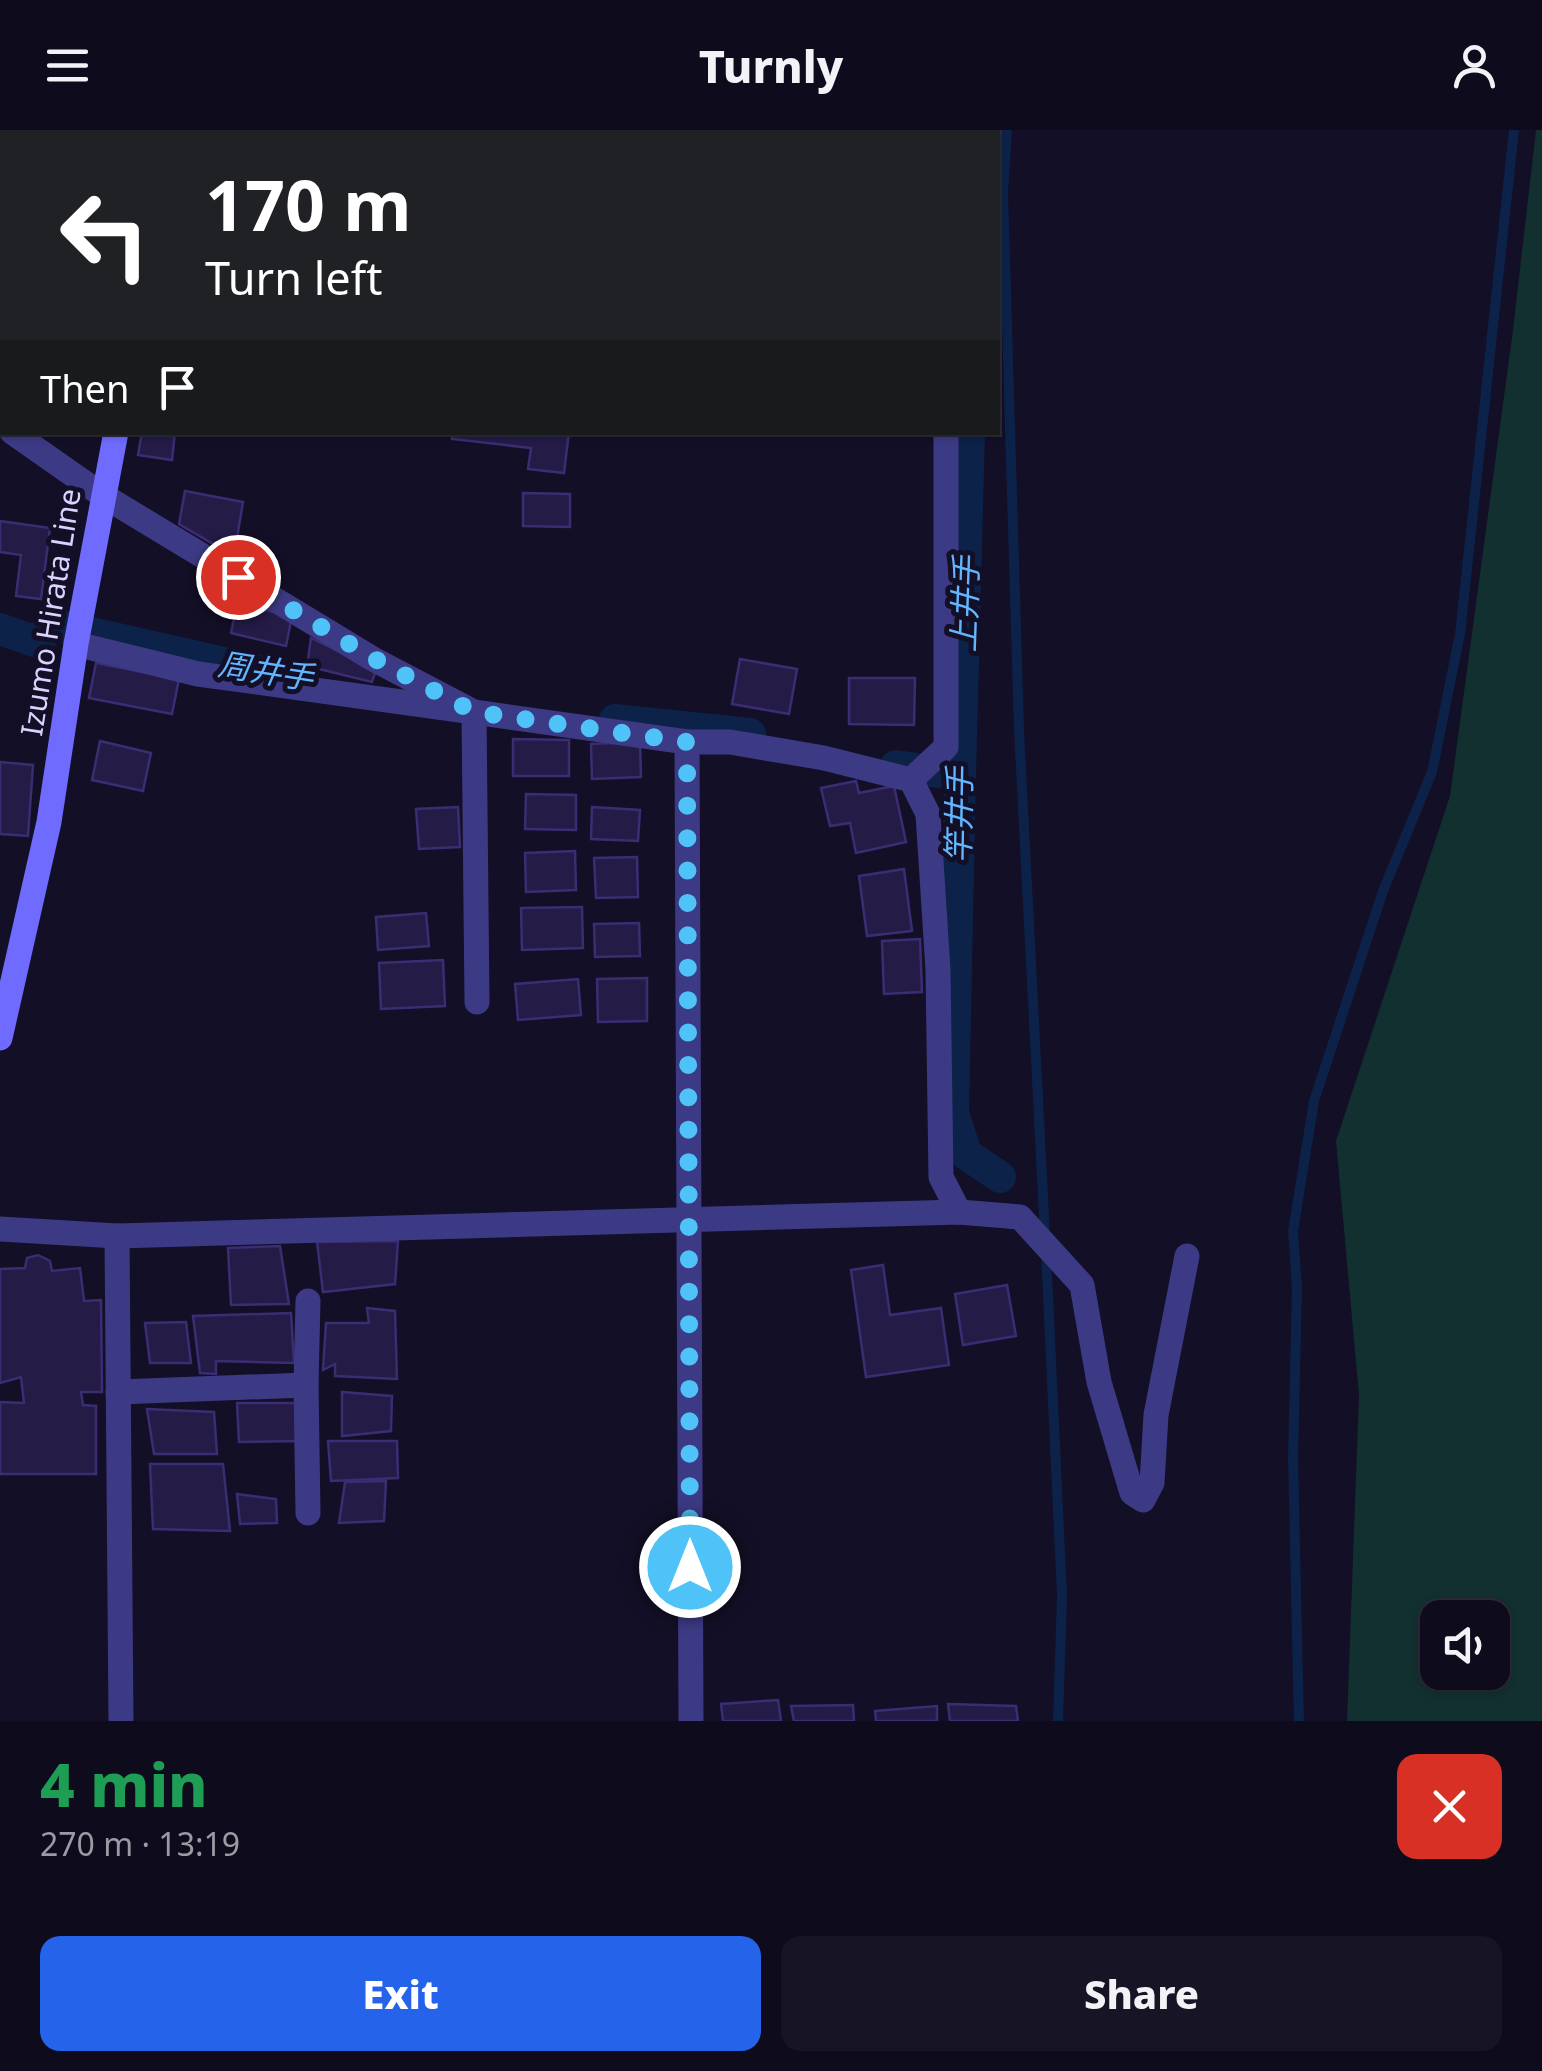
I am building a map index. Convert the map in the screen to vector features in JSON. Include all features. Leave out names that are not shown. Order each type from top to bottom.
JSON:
[{"type":"main road","name":"Izumo Hirata Line","points":[[0,1038],[49,822],[76,644],[115,435]]},
{"type":"street","points":[[16,435],[102,495],[373,658],[474,712]]},
{"type":"street","points":[[911,780],[946,747],[946,435]]},
{"type":"street","points":[[76,644],[198,674],[687,742],[730,742],[824,758],[911,780],[928,814],[938,970],[941,1177],[959,1212]]},
{"type":"street","points":[[474,712],[477,1002]]},
{"type":"street","points":[[687,742],[692,1721]]},
{"type":"street","points":[[0,1229],[117,1236],[959,1212],[1020,1216],[1082,1285],[1099,1382],[1132,1494],[1142,1500],[1152,1483],[1156,1415],[1187,1256]]},
{"type":"street","points":[[117,1236],[122,1721]]},
{"type":"street","points":[[308,1301],[308,1513]]},
{"type":"street","points":[[118,1392],[306,1385]]},
{"type":"green space","points":[[1536,130],[1542,130],[1542,1721],[1347,1721],[1359,1395],[1336,1141],[1450,796]]},
{"type":"building","points":[[141,435],[175,435],[172,460],[138,455]]},
{"type":"building","points":[[453,435],[569,435],[564,473],[528,469],[531,448],[452,439]]},
{"type":"building","points":[[185,491],[243,502],[234,556],[179,524]]},
{"type":"building","points":[[523,493],[570,494],[570,527],[523,526]]},
{"type":"building","points":[[0,521],[50,528],[41,599],[16,596],[21,555],[0,552]]},
{"type":"building","points":[[237,604],[292,616],[286,646],[231,633]]},
{"type":"building","points":[[311,638],[376,670],[372,682],[307,666]]},
{"type":"building","points":[[740,659],[797,669],[789,714],[732,704]]},
{"type":"building","points":[[96,663],[179,679],[172,714],[89,698]]},
{"type":"building","points":[[849,678],[915,678],[914,725],[849,724]]},
{"type":"building","points":[[513,739],[569,740],[569,776],[513,776]]},
{"type":"building","points":[[100,741],[151,753],[143,791],[92,780]]},
{"type":"building","points":[[640,742],[641,777],[592,779],[591,744]]},
{"type":"building","points":[[0,762],[33,765],[28,836],[0,834]]},
{"type":"building","points":[[856,781],[859,793],[894,786],[906,842],[856,853],[850,823],[830,826],[821,788]]},
{"type":"building","points":[[526,794],[576,795],[576,830],[525,829]]},
{"type":"building","points":[[458,807],[460,847],[419,849],[416,809]]},
{"type":"building","points":[[592,807],[640,810],[638,841],[591,839]]},
{"type":"building","points":[[575,851],[576,890],[526,892],[525,853]]},
{"type":"building","points":[[637,857],[638,897],[596,898],[594,858]]},
{"type":"building","points":[[904,869],[912,931],[867,936],[859,876]]},
{"type":"building","points":[[582,907],[583,948],[522,950],[521,908]]},
{"type":"building","points":[[426,913],[429,946],[378,950],[376,917]]},
{"type":"building","points":[[639,923],[640,956],[595,957],[594,924]]},
{"type":"building","points":[[920,939],[922,992],[884,994],[882,941]]},
{"type":"building","points":[[443,960],[445,1006],[381,1009],[379,963]]},
{"type":"building","points":[[647,978],[647,1021],[598,1022],[597,979]]},
{"type":"building","points":[[578,979],[581,1015],[518,1020],[515,984]]},
{"type":"building","points":[[398,1241],[395,1284],[323,1292],[317,1242]]},
{"type":"building","points":[[280,1246],[289,1304],[231,1305],[228,1248]]},
{"type":"building","points":[[38,1255],[50,1261],[52,1271],[80,1268],[84,1301],[101,1300],[102,1392],[81,1392],[83,1405],[96,1406],[96,1474],[0,1474],[0,1402],[24,1403],[21,1377],[0,1383],[0,1269],[25,1268],[27,1258]]},
{"type":"building","points":[[883,1265],[890,1315],[941,1308],[949,1365],[866,1377],[851,1270]]},
{"type":"building","points":[[1007,1285],[1016,1336],[963,1345],[955,1294]]},
{"type":"building","points":[[367,1308],[395,1311],[397,1379],[335,1376],[335,1364],[323,1370],[326,1323],[369,1323]]},
{"type":"building","points":[[291,1313],[294,1363],[216,1361],[216,1374],[200,1373],[193,1316]]},
{"type":"building","points":[[186,1322],[191,1363],[150,1363],[145,1323]]},
{"type":"building","points":[[342,1392],[392,1396],[391,1431],[342,1436]]},
{"type":"building","points":[[237,1403],[300,1403],[300,1441],[239,1442]]},
{"type":"building","points":[[147,1409],[214,1412],[217,1454],[154,1454]]},
{"type":"building","points":[[328,1441],[397,1441],[398,1478],[331,1481]]},
{"type":"building","points":[[150,1464],[223,1464],[230,1531],[153,1529]]},
{"type":"building","points":[[386,1481],[384,1521],[339,1523],[345,1482]]},
{"type":"building","points":[[237,1494],[276,1499],[277,1523],[240,1524]]},
{"type":"building","points":[[778,1700],[781,1721],[723,1721],[721,1704]]},
{"type":"building","points":[[948,1704],[1016,1706],[1018,1721],[950,1721]]},
{"type":"building","points":[[853,1705],[854,1721],[794,1721],[791,1706]]},
{"type":"building","points":[[937,1706],[937,1721],[876,1721],[875,1711]]},
{"type":"waterway","points":[[1007,130],[1003,192],[1019,730],[1045,1235]]},
{"type":"waterway","points":[[1299,1721],[1293,1457],[1297,1288],[1293,1231],[1314,1101],[1383,891],[1432,772],[1460,634],[1514,130]]},
{"type":"waterway","name":"上井手","points":[[896,766],[960,775],[969,435]]},
{"type":"waterway","name":"周井手","points":[[0,629],[37,642],[52,624],[269,673]]},
{"type":"waterway","name":"周井手","points":[[615,720],[750,734]]},
{"type":"waterway","name":"竿井手","points":[[955,760],[955,773],[960,775],[953,1112],[966,1154],[1000,1177]]},
{"type":"waterway","points":[[1046,1252],[1062,1596],[1058,1721]]},
{"type":"route","points":[[238,577],[373,658],[474,712],[687,742],[690,1567]]}]
